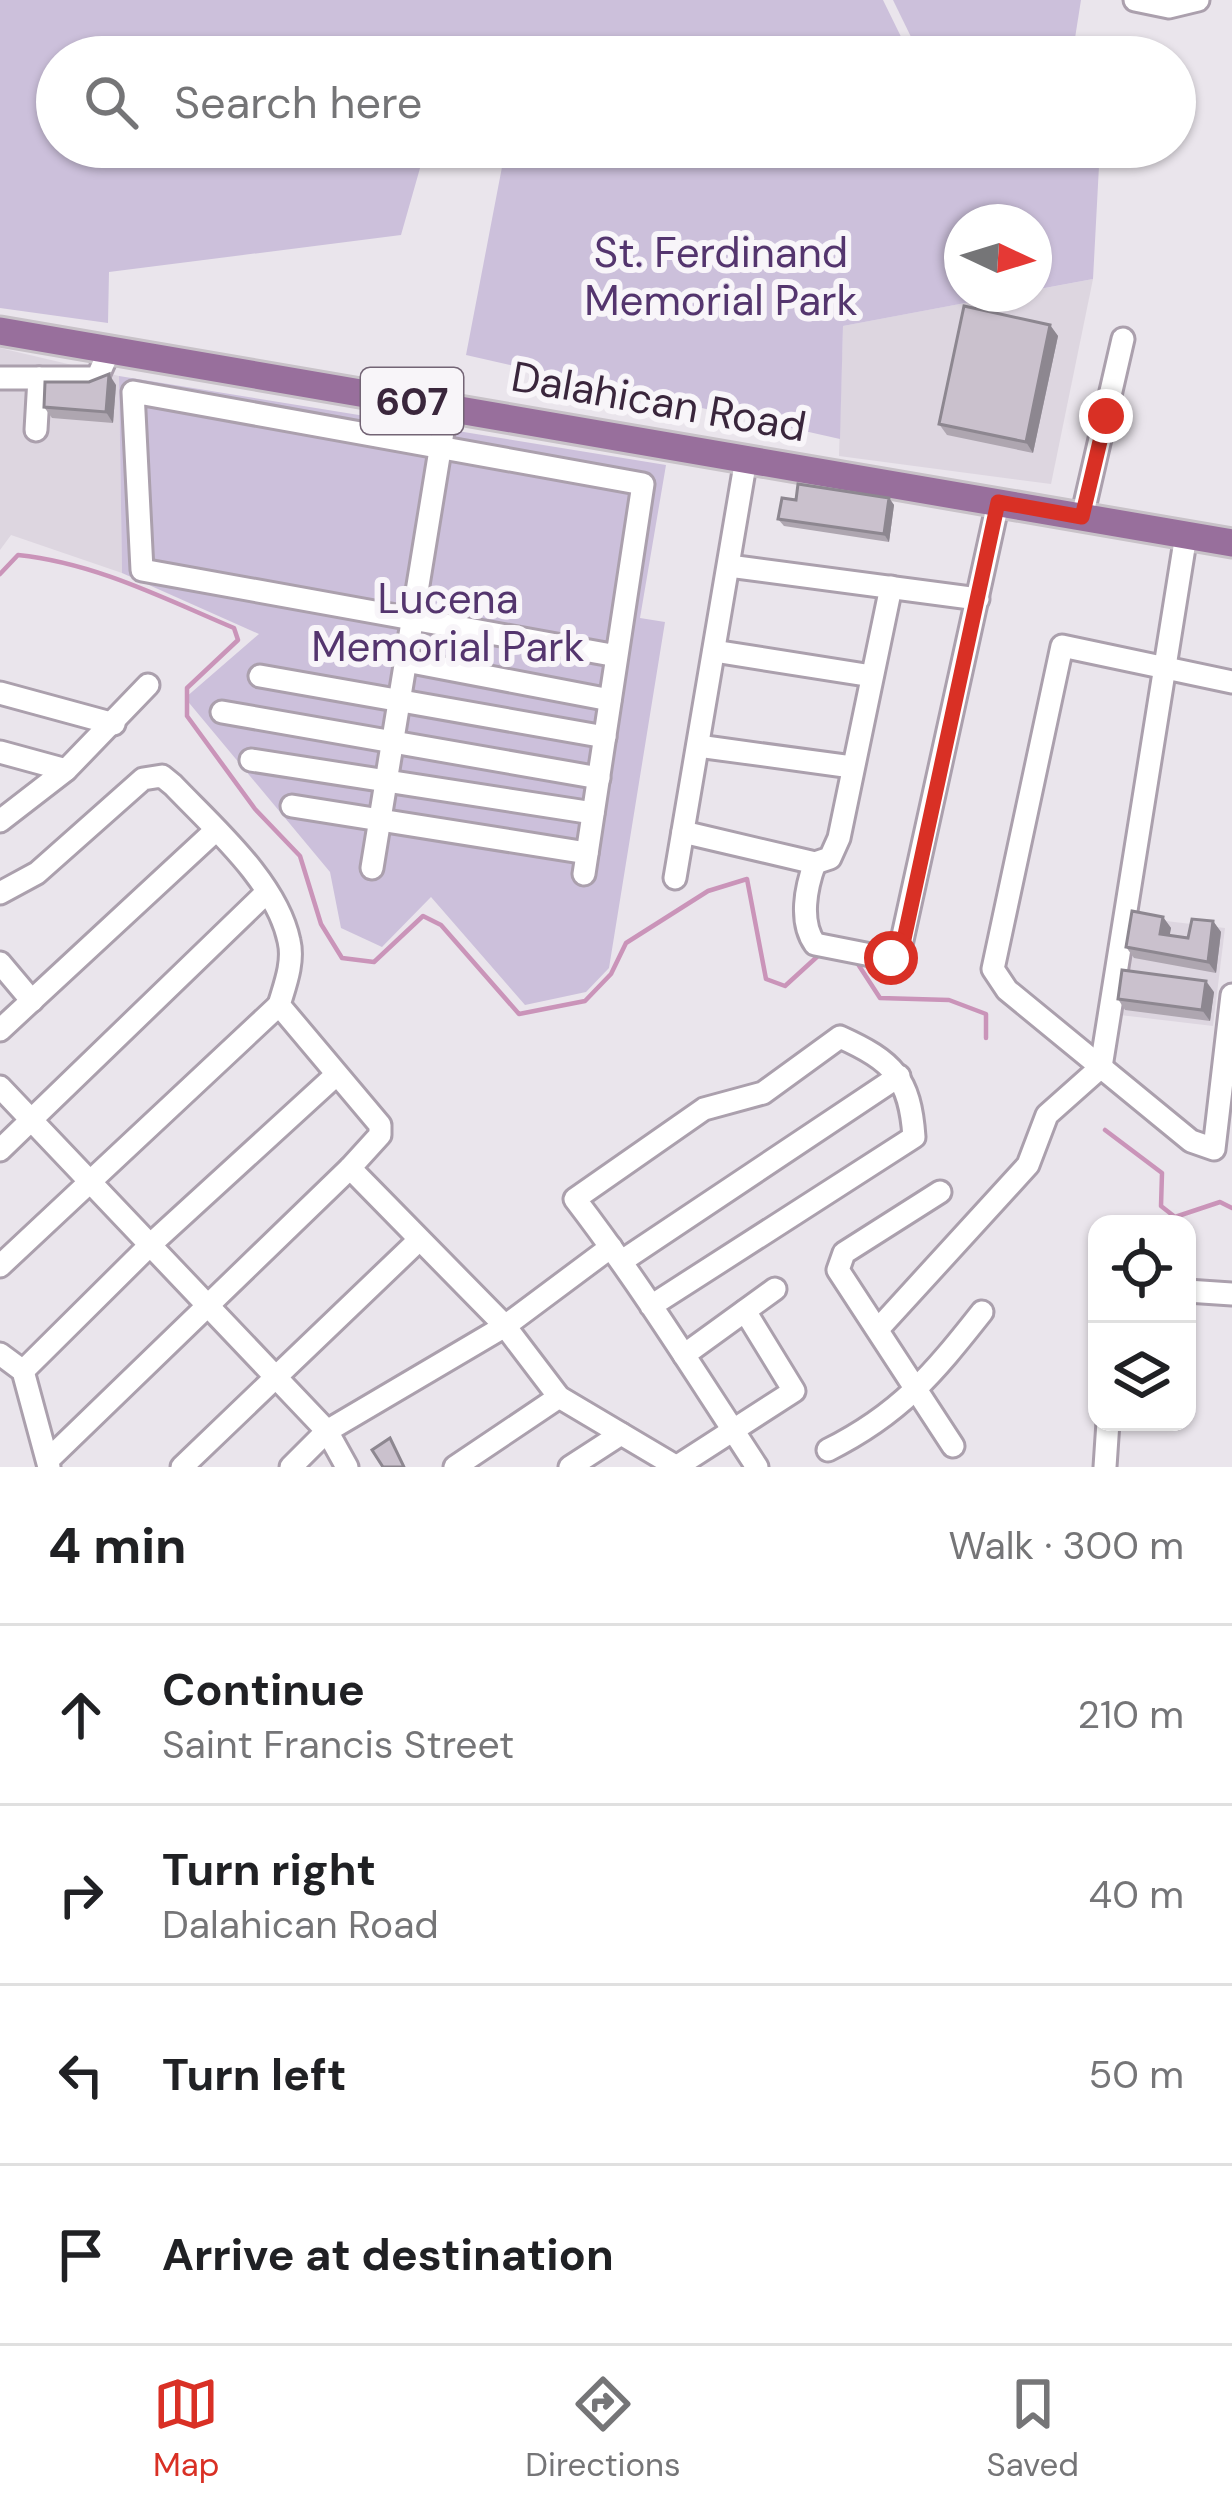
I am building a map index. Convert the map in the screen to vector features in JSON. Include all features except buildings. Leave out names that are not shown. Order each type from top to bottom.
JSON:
[{"type":"main road","name":"Dalahican Road","points":[[0,331],[1232,543]]},
{"type":"street","points":[[1136,0],[1169,8],[1198,0]]},
{"type":"street","points":[[1082,517],[1123,339]]},
{"type":"street","points":[[0,378],[97,378],[110,349]]},
{"type":"street","points":[[36,430],[39,378]]},
{"type":"street","points":[[292,806],[586,863],[643,484],[133,392],[142,570],[412,623],[617,656]]},
{"type":"street","points":[[372,868],[447,407]]},
{"type":"street","points":[[675,878],[746,459]]},
{"type":"street","points":[[815,863],[806,907],[808,934],[815,944],[891,958],[903,944],[998,502]]},
{"type":"street","points":[[880,1327],[1028,1165],[1047,1115],[1102,1067],[1186,535]]},
{"type":"street","points":[[729,566],[978,599]]},
{"type":"street","points":[[683,832],[815,863],[830,858],[839,838],[891,587]]},
{"type":"street","points":[[1232,682],[1062,646],[992,969],[1007,990],[1191,1141],[1214,1149],[1232,995]]},
{"type":"street","points":[[714,651],[872,676]]},
{"type":"street","points":[[406,661],[610,700]]},
{"type":"street","points":[[260,676],[604,737]]},
{"type":"street","points":[[3,816],[66,770],[148,685]]},
{"type":"street","points":[[0,693],[113,724]]},
{"type":"street","points":[[222,712],[598,778]]},
{"type":"street","points":[[698,746],[852,766]]},
{"type":"street","points":[[0,752],[66,770]]},
{"type":"street","points":[[251,760],[593,813]]},
{"type":"street","points":[[0,893],[37,873],[143,778],[162,776],[216,830],[266,893],[289,941],[288,976],[279,1005],[0,1266]]},
{"type":"street","points":[[0,1030],[216,830]]},
{"type":"street","points":[[0,1150],[266,893]]},
{"type":"street","points":[[0,963],[32,1000]]},
{"type":"street","points":[[0,1354],[23,1371],[49,1464],[380,1135],[380,1125],[279,1005]]},
{"type":"street","points":[[650,1306],[914,1137],[911,1099],[899,1076],[875,1052],[840,1037],[764,1093],[704,1108],[575,1199],[617,1254],[650,1306],[758,1467]]},
{"type":"street","points":[[23,1371],[150,1245],[336,1075]]},
{"type":"street","points":[[291,1467],[327,1431],[505,1326],[899,1076]]},
{"type":"street","points":[[0,1087],[327,1431],[347,1467]]},
{"type":"street","points":[[350,1168],[505,1326],[559,1397],[676,1467],[794,1391],[746,1311]]},
{"type":"street","points":[[940,1192],[839,1262],[841,1279],[880,1327],[953,1446]]},
{"type":"street","points":[[182,1467],[419,1240]]},
{"type":"street","points":[[684,1355],[775,1289]]},
{"type":"street","points":[[1196,1292],[1232,1294]]},
{"type":"street","points":[[828,1450],[875,1427],[920,1391],[982,1312]]},
{"type":"street","points":[[455,1467],[559,1397]]},
{"type":"street","points":[[1105,1467],[1107,1431]]},
{"type":"street","points":[[570,1467],[621,1434]]},
{"type":"shaded area","points":[[1093,279],[1051,484],[839,456],[843,326],[944,307],[944,312],[1052,312],[1052,287]]},
{"type":"shaded area","points":[[0,348],[119,376],[122,573],[11,535],[0,550]]},
{"type":"shaded area","points":[[1132,917],[1225,928],[1213,1026],[1120,1015]]},
{"type":"green space","points":[[0,0],[883,0],[901,36],[36,36],[36,168],[420,168],[401,235],[109,272],[108,323],[0,308]]},
{"type":"green space","points":[[893,0],[1081,0],[1075,36],[911,36]]},
{"type":"green space","name":"St. Ferdinand Memorial Park","points":[[502,168],[1099,168],[1093,279],[1052,287],[1052,204],[944,204],[944,307],[843,326],[840,439],[466,355]]},
{"type":"green space","name":"Lucena Memorial Park","points":[[119,376],[666,465],[640,618],[665,622],[609,968],[586,992],[525,1005],[431,897],[382,947],[341,928],[330,872],[185,698],[259,634],[122,573]]},
{"type":"waterway","points":[[0,574],[18,555],[46,559],[128,583],[234,628],[238,640],[187,688],[187,716],[255,809],[300,856],[321,924],[342,958],[374,962],[423,916],[441,925],[519,1014],[585,1001],[611,974],[626,943],[708,891],[747,879],[766,979],[785,986],[819,955]]},
{"type":"waterway","points":[[854,958],[880,998],[949,1000],[986,1014],[986,1038]]},
{"type":"waterway","points":[[1105,1130],[1162,1173],[1161,1206],[1175,1217],[1220,1202],[1232,1208]]},
{"type":"route","points":[[891,958],[903,944],[998,502],[1082,517],[1106,416]]}]
